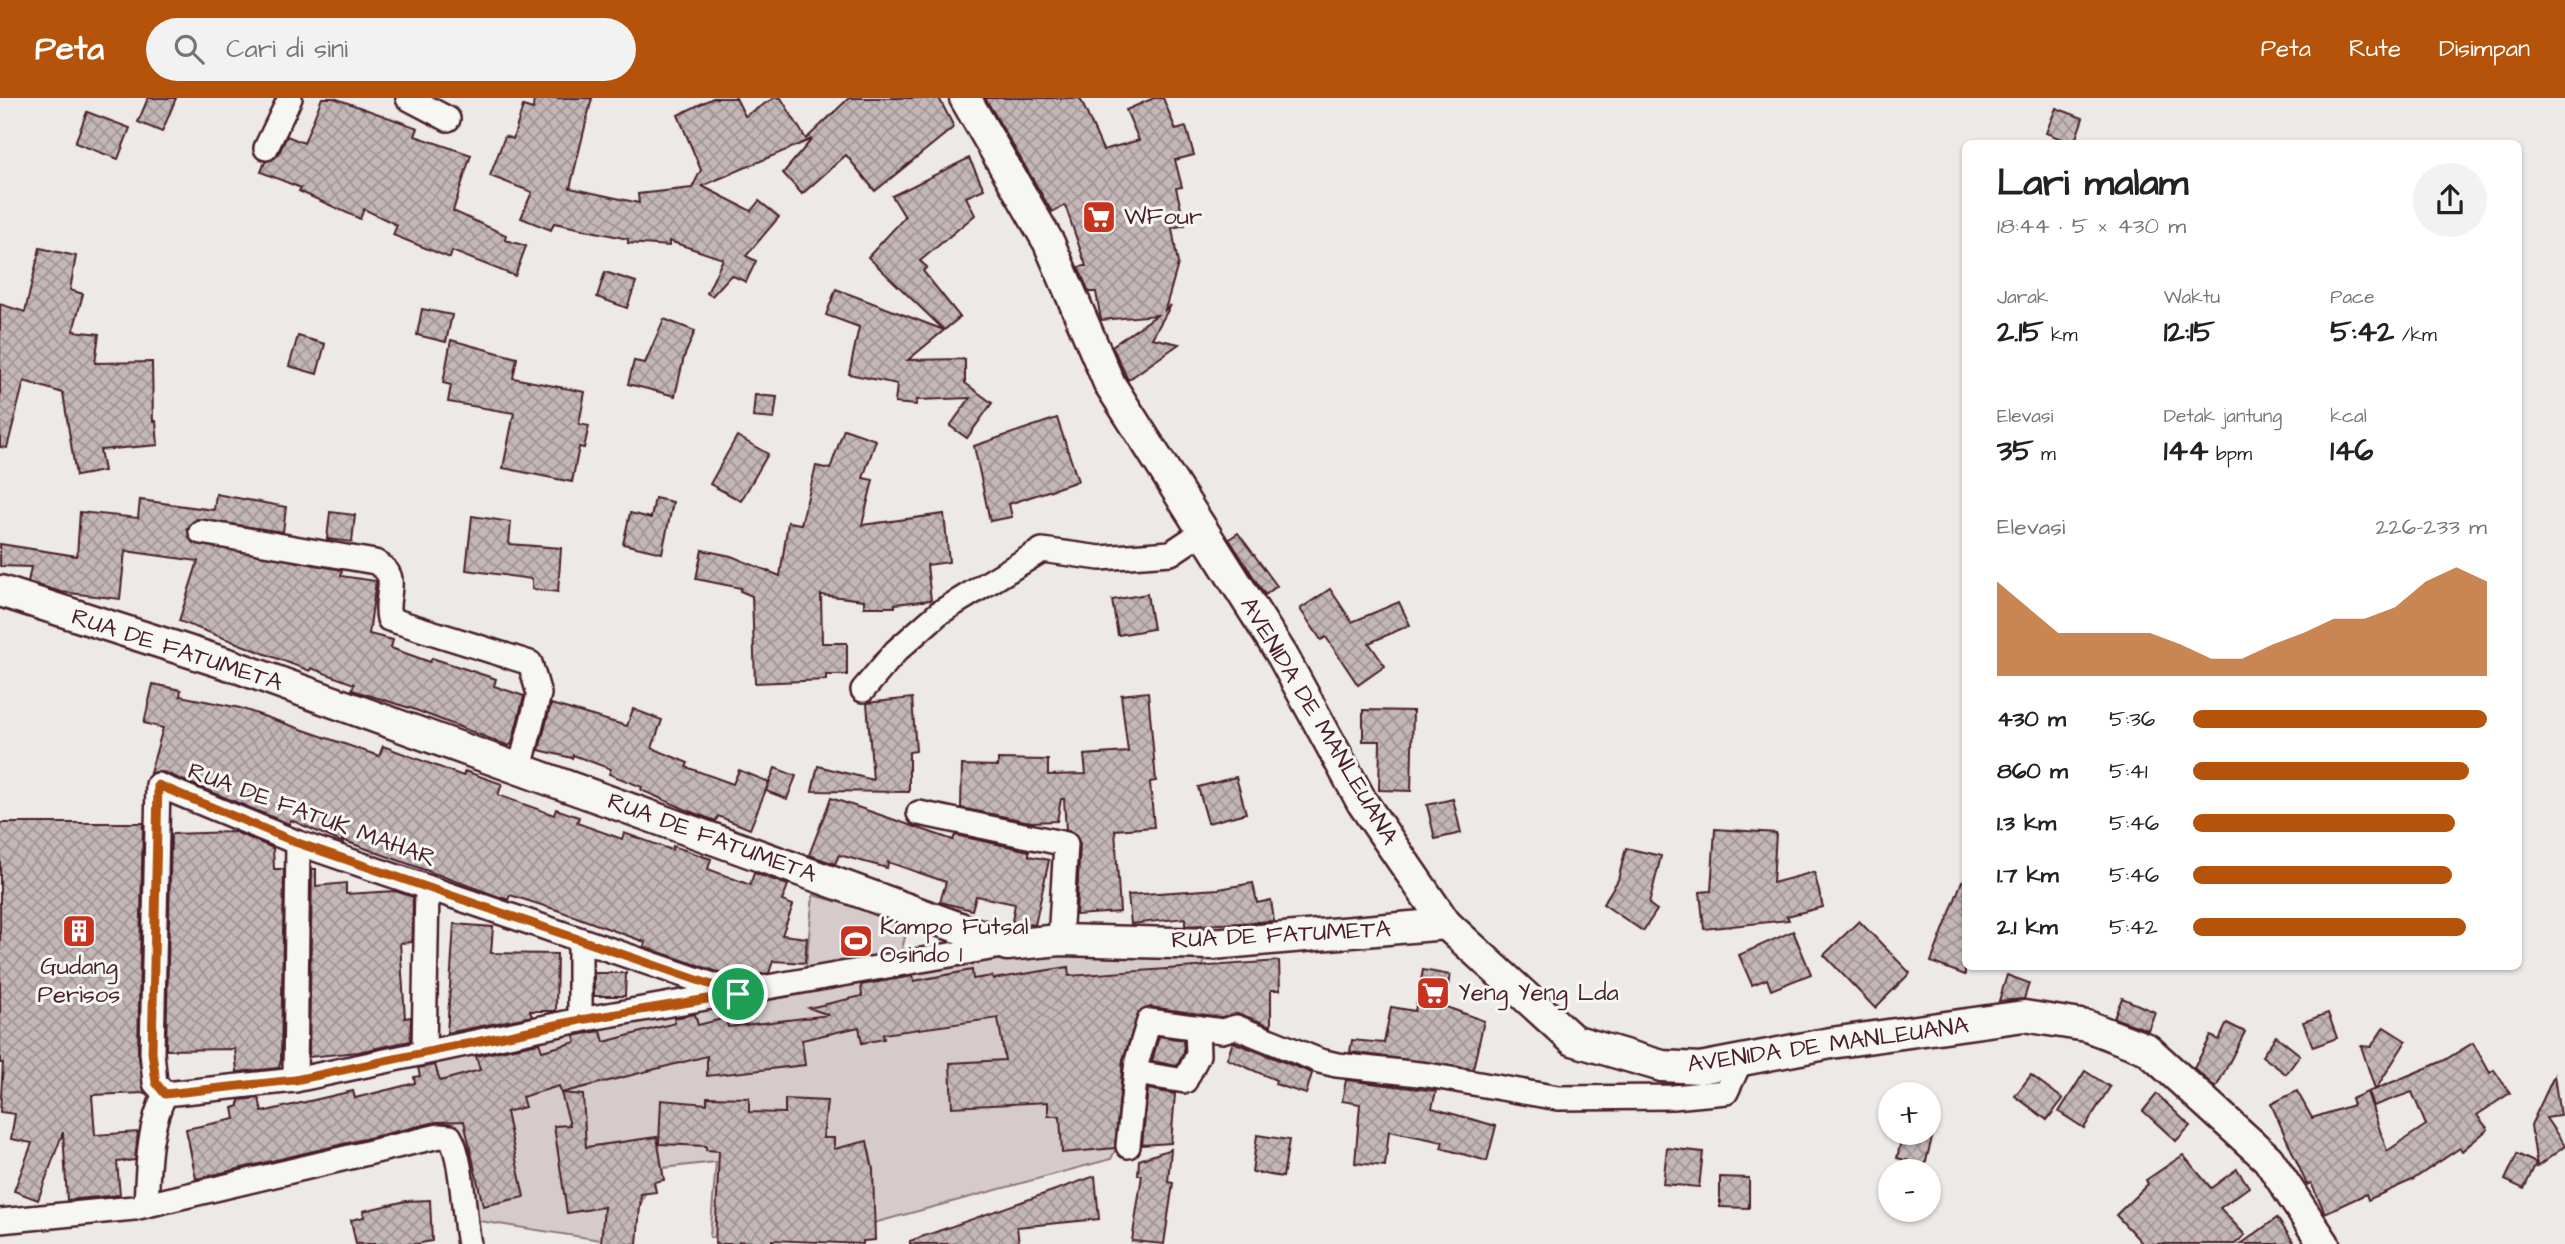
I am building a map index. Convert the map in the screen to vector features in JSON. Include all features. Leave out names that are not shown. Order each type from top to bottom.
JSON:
[{"type":"street","points":[[265,148],[290,98]]},
{"type":"street","points":[[408,98],[448,118]]},
{"type":"street","name":"AVENIDA DE MANLEUANA","points":[[965,98],[1049,243],[1109,383],[1282,654],[1362,802],[1446,924],[1573,1040],[1662,1066],[1700,1068],[1831,1043],[2024,1016],[2087,1026],[2147,1049],[2267,1159],[2324,1244]]},
{"type":"street","points":[[863,690],[896,651],[939,613],[1042,550],[1100,558],[1171,553],[1204,531]]},
{"type":"street","points":[[201,532],[375,562],[387,568],[391,576],[390,619],[530,663],[538,694],[520,768]]},
{"type":"street","name":"RUA DE FATUMETA","points":[[0,591],[234,667],[1007,945],[1060,940],[1212,944],[1446,924]]},
{"type":"street","name":"RUA DE FATUK MAHAR","points":[[738,994],[298,843],[158,785],[152,1052],[156,1083],[165,1094],[295,1080],[580,1020],[738,994],[1007,945]]},
{"type":"street","points":[[919,813],[1066,844],[1060,940]]},
{"type":"street","points":[[295,1080],[298,843]]},
{"type":"street","points":[[424,1051],[427,887]]},
{"type":"street","points":[[580,940],[580,1020]]},
{"type":"street","points":[[1128,1146],[1136,1073],[1149,1021],[1222,1031],[1236,1027],[1320,1061],[1337,1065],[1428,1075],[1558,1098],[1673,1097],[1726,1092],[1741,1060]]},
{"type":"street","points":[[1136,1073],[1185,1081],[1198,1055],[1198,1027]]},
{"type":"street","points":[[146,1205],[150,1141],[156,1111],[165,1094]]},
{"type":"street","points":[[0,1222],[146,1205],[439,1136],[450,1138],[457,1148],[463,1214],[470,1244]]},
{"type":"shaded area","name":"Kampo Futsal Osindo 1","points":[[813,895],[909,921],[899,961],[814,970],[806,966]]},
{"type":"shaded area","points":[[1212,944],[1184,1010],[1111,1159],[818,1238],[710,1237],[716,1162],[654,1169],[626,1244],[473,1220],[424,1051],[1007,945]]},
{"type":"building","points":[[148,98],[176,98],[162,132],[138,122]]},
{"type":"building","points":[[322,98],[334,98],[418,128],[415,136],[471,155],[453,211],[506,235],[505,240],[526,246],[515,276],[452,251],[450,258],[393,235],[397,225],[364,209],[360,219],[299,191],[301,188],[261,172],[265,162],[278,155],[287,136],[304,143]]},
{"type":"building","points":[[534,98],[592,98],[570,188],[639,203],[638,194],[692,188],[701,170],[678,115],[713,98],[736,98],[745,116],[774,98],[781,98],[806,139],[849,98],[939,98],[954,127],[875,191],[846,155],[802,194],[783,173],[812,139],[702,186],[751,211],[759,201],[779,217],[746,256],[756,261],[746,282],[731,275],[712,296],[707,293],[723,259],[669,241],[669,246],[628,243],[628,239],[554,223],[551,230],[521,218],[532,192],[490,176],[505,136],[513,139],[523,106],[533,109]]},
{"type":"building","points":[[985,98],[1080,98],[1103,150],[1139,140],[1126,110],[1154,98],[1163,98],[1176,130],[1186,127],[1194,155],[1175,160],[1182,187],[1176,188],[1185,225],[1172,228],[1178,264],[1165,310],[1171,305],[1152,338],[1179,344],[1128,380],[1112,346],[1157,315],[1101,320],[1096,292],[1089,292],[1078,267],[1086,266],[1065,205],[1052,212]]},
{"type":"building","points":[[2056,108],[2083,118],[2075,140],[2064,140],[2046,133]]},
{"type":"building","points":[[87,112],[130,128],[118,159],[75,143]]},
{"type":"building","points":[[969,158],[984,189],[966,197],[975,215],[920,261],[927,267],[923,271],[960,317],[908,360],[965,359],[965,383],[992,403],[967,438],[950,426],[970,398],[917,400],[916,405],[895,403],[897,384],[849,374],[859,327],[826,315],[836,289],[944,330],[868,257],[905,217],[892,196]]},
{"type":"building","points":[[40,248],[76,256],[70,290],[83,294],[73,331],[99,334],[95,363],[152,362],[153,421],[156,421],[158,445],[100,450],[104,471],[76,476],[63,393],[24,381],[7,448],[0,447],[0,304],[25,312]]},
{"type":"building","points":[[605,272],[636,282],[627,308],[597,297]]},
{"type":"building","points":[[422,309],[452,315],[446,342],[417,335]]},
{"type":"building","points":[[664,319],[695,331],[684,357],[675,396],[628,384],[634,361],[645,363]]},
{"type":"building","points":[[298,336],[325,344],[317,374],[289,366]]},
{"type":"building","points":[[451,340],[517,358],[513,378],[585,392],[579,424],[589,426],[584,448],[579,447],[572,482],[503,468],[514,413],[448,402],[451,385],[443,383]]},
{"type":"building","points":[[755,395],[777,397],[774,419],[753,417]]},
{"type":"building","points":[[1057,418],[1078,481],[1009,504],[1012,517],[990,521],[974,446]]},
{"type":"building","points":[[844,429],[876,440],[863,478],[873,480],[862,525],[944,514],[949,562],[927,565],[931,600],[895,604],[895,607],[864,607],[864,600],[821,595],[822,643],[847,643],[847,675],[826,675],[826,680],[755,683],[752,596],[740,591],[741,588],[696,579],[702,550],[731,556],[780,576],[788,522],[801,524],[816,466],[830,469]]},
{"type":"building","points":[[737,436],[768,454],[741,501],[710,484]]},
{"type":"building","points":[[216,494],[286,507],[283,532],[197,519],[187,529],[192,542],[342,570],[341,576],[376,581],[369,634],[393,640],[391,648],[430,662],[432,658],[496,679],[494,686],[524,696],[512,743],[509,746],[413,709],[352,690],[354,684],[311,668],[310,671],[179,621],[198,561],[125,551],[120,599],[61,592],[28,582],[31,567],[0,566],[0,544],[77,556],[80,512],[138,518],[140,500],[214,510]]},
{"type":"building","points":[[655,498],[673,502],[662,553],[623,544],[630,513],[651,518]]},
{"type":"building","points":[[330,512],[355,515],[352,542],[327,539]]},
{"type":"building","points":[[472,516],[511,522],[509,544],[561,548],[558,592],[532,589],[532,579],[466,570]]},
{"type":"building","points":[[1238,533],[1277,586],[1265,595],[1229,539]]},
{"type":"building","points":[[1330,589],[1352,622],[1399,602],[1410,625],[1369,643],[1385,666],[1358,685],[1326,637],[1321,640],[1300,609]]},
{"type":"building","points":[[1147,594],[1153,629],[1118,635],[1112,600]]},
{"type":"building","points":[[153,684],[181,690],[180,696],[240,708],[379,756],[383,746],[463,776],[465,771],[502,784],[498,795],[554,815],[556,809],[579,817],[577,823],[622,839],[624,833],[672,850],[673,846],[711,859],[708,869],[750,885],[754,873],[788,885],[782,901],[793,905],[782,935],[807,938],[805,963],[773,961],[769,973],[736,978],[644,947],[645,942],[557,910],[510,895],[508,900],[342,840],[343,843],[291,820],[289,824],[163,772],[150,773],[163,728],[144,723]]},
{"type":"building","points":[[1148,692],[1156,781],[1150,782],[1154,827],[1115,830],[1120,912],[1076,915],[1080,844],[1075,834],[1066,830],[1064,799],[1061,799],[1057,821],[1031,822],[961,808],[962,765],[998,766],[998,759],[1048,760],[1048,775],[1086,774],[1084,755],[1128,752],[1121,695]]},
{"type":"building","points":[[912,698],[916,751],[909,752],[909,792],[812,791],[818,766],[873,780],[867,703]]},
{"type":"building","points":[[551,704],[627,726],[633,709],[662,720],[652,748],[688,763],[686,767],[733,784],[739,770],[769,782],[750,829],[718,816],[716,821],[694,813],[609,774],[611,769],[573,755],[572,758],[539,750]]},
{"type":"building","points":[[1363,710],[1413,711],[1411,791],[1379,790],[1380,741],[1363,741]]},
{"type":"building","points":[[775,768],[796,776],[787,799],[766,791]]},
{"type":"building","points":[[1236,777],[1246,813],[1208,823],[1198,787]]},
{"type":"building","points":[[831,798],[953,840],[955,835],[1029,851],[1029,856],[1049,860],[1035,925],[1012,921],[1015,904],[976,896],[972,910],[940,902],[946,882],[888,862],[887,868],[839,855],[835,864],[809,855]]},
{"type":"building","points":[[1453,799],[1461,833],[1435,839],[1427,805]]},
{"type":"building","name":"Gudang Perisos","points":[[0,823],[143,823],[138,1052],[145,1093],[92,1095],[95,1135],[138,1132],[135,1160],[117,1162],[120,1195],[67,1200],[63,1132],[38,1200],[14,1191],[32,1143],[11,1139],[15,1114],[0,1112],[3,1063],[0,1063]]},
{"type":"building","points":[[1715,829],[1776,833],[1773,883],[1814,872],[1823,907],[1787,916],[1789,920],[1704,929],[1700,892],[1711,891]]},
{"type":"building","points":[[235,832],[273,848],[274,869],[284,869],[279,1068],[237,1072],[235,1049],[166,1050],[171,834]]},
{"type":"building","points":[[1626,848],[1661,856],[1649,904],[1657,910],[1643,931],[1603,904],[1618,880]]},
{"type":"building","points":[[312,869],[316,869],[316,886],[346,883],[346,894],[395,891],[413,897],[412,942],[400,943],[405,1018],[411,1017],[410,1041],[358,1052],[309,1057]]},
{"type":"building","points":[[1962,881],[1962,970],[1965,970],[1965,975],[1931,962]]},
{"type":"building","points":[[1253,883],[1257,903],[1271,900],[1274,921],[1185,926],[1185,918],[1131,924],[1128,895],[1219,889]]},
{"type":"building","points":[[1859,921],[1910,973],[1875,1008],[1824,955]]},
{"type":"building","points":[[454,924],[493,927],[491,953],[557,954],[556,1011],[530,1011],[532,1016],[447,1033]]},
{"type":"building","points":[[1793,931],[1811,974],[1771,990],[1767,979],[1752,985],[1739,955]]},
{"type":"building","points":[[1279,961],[1280,990],[1271,990],[1271,1026],[1240,1014],[1221,1017],[1151,1007],[1139,1012],[1123,1059],[1115,1148],[1062,1153],[1060,1116],[1048,1116],[1048,1102],[952,1107],[950,1063],[1005,1060],[998,1018],[883,1034],[884,1039],[862,1043],[859,1027],[802,1040],[805,1065],[707,1076],[707,1056],[561,1093],[559,1086],[522,1097],[525,1107],[506,1112],[524,1197],[483,1206],[464,1121],[436,1122],[196,1179],[186,1129],[235,1119],[233,1108],[239,1106],[239,1100],[259,1098],[262,1112],[353,1091],[355,1098],[415,1083],[414,1077],[420,1076],[418,1068],[435,1065],[440,1081],[480,1070],[476,1056],[539,1043],[542,1051],[576,1042],[574,1036],[601,1031],[604,1042],[675,1023],[674,1018],[695,1014],[698,1025],[726,1018],[728,1027],[829,1015],[809,1008],[862,996],[861,985],[913,976],[914,981],[972,970],[973,979],[992,976],[993,979],[1068,967],[1069,976]]},
{"type":"building","points":[[1423,970],[1450,975],[1444,1006],[1484,1021],[1473,1069],[1350,1052],[1352,1040],[1384,1043],[1391,1007],[1415,1011]]},
{"type":"building","points":[[594,973],[626,973],[625,996],[594,996]]},
{"type":"building","points":[[2007,975],[2029,983],[2024,999],[1999,1001]]},
{"type":"building","points":[[2122,998],[2155,1012],[2148,1030],[2114,1018]]},
{"type":"building","points":[[2328,1013],[2337,1038],[2313,1047],[2303,1022]]},
{"type":"building","points":[[2227,1023],[2245,1032],[2216,1088],[2194,1068],[2211,1036],[2219,1040]]},
{"type":"building","points":[[2384,1027],[2406,1041],[2376,1089],[2443,1061],[2473,1043],[2490,1073],[2494,1070],[2510,1093],[2477,1115],[2488,1129],[2462,1151],[2460,1148],[2412,1180],[2368,1200],[2366,1194],[2325,1213],[2311,1183],[2307,1185],[2271,1104],[2297,1091],[2312,1118],[2353,1105],[2351,1099],[2367,1092],[2387,1151],[2426,1125],[2412,1092],[2373,1106],[2368,1092],[2375,1089],[2361,1046],[2371,1047]]},
{"type":"building","points":[[1159,1036],[1183,1040],[1184,1052],[1177,1066],[1152,1061]]},
{"type":"building","points":[[2276,1036],[2300,1055],[2286,1074],[2262,1056]]},
{"type":"building","points":[[1233,1042],[1312,1073],[1306,1094],[1275,1084],[1276,1080],[1227,1059]]},
{"type":"building","points":[[2085,1071],[2110,1087],[2084,1128],[2059,1112]]},
{"type":"building","points":[[2031,1075],[2063,1099],[2047,1120],[2015,1096]]},
{"type":"building","points":[[2554,1076],[2560,1116],[2546,1118],[2565,1146],[2537,1167],[2531,1125]]},
{"type":"building","points":[[1346,1080],[1436,1091],[1432,1108],[1496,1126],[1487,1161],[1441,1148],[1443,1142],[1389,1131],[1385,1166],[1355,1163],[1360,1104],[1342,1101]]},
{"type":"building","points":[[1148,1089],[1175,1094],[1171,1143],[1142,1145]]},
{"type":"building","points":[[561,1093],[583,1095],[586,1147],[657,1137],[664,1180],[654,1182],[656,1192],[641,1194],[637,1244],[601,1244],[604,1207],[567,1213],[554,1126],[570,1125]]},
{"type":"building","points":[[2157,1094],[2190,1126],[2176,1141],[2143,1111]]},
{"type":"building","points":[[707,1097],[749,1098],[749,1112],[785,1113],[785,1099],[827,1101],[823,1138],[834,1138],[834,1149],[867,1141],[873,1169],[875,1240],[863,1241],[863,1244],[772,1240],[772,1244],[739,1241],[739,1244],[715,1244],[719,1151],[706,1150],[706,1146],[659,1144],[661,1100],[707,1104]]},
{"type":"building","points":[[1257,1135],[1289,1140],[1283,1177],[1252,1172]]},
{"type":"building","points":[[1900,1145],[1930,1145],[1927,1159],[1897,1158]]},
{"type":"building","points":[[1667,1148],[1703,1152],[1699,1187],[1663,1184]]},
{"type":"building","points":[[1171,1149],[1168,1182],[1173,1183],[1164,1244],[1132,1241],[1142,1175],[1138,1175],[1139,1160]]},
{"type":"building","points":[[2517,1154],[2536,1163],[2524,1189],[2505,1180]]},
{"type":"building","points":[[2183,1155],[2211,1188],[2237,1169],[2249,1187],[2220,1208],[2245,1235],[2235,1244],[2143,1244],[2116,1215],[2148,1184],[2146,1180]]},
{"type":"building","points":[[1095,1176],[1099,1219],[1017,1227],[1019,1244],[910,1244],[910,1241]]},
{"type":"building","points":[[1720,1177],[1749,1178],[1749,1208],[1720,1207]]},
{"type":"building","points":[[430,1200],[432,1241],[416,1244],[356,1244],[351,1220],[364,1217],[363,1211],[406,1201]]},
{"type":"building","points":[[2277,1218],[2295,1244],[2241,1244]]},
{"type":"place","name":"WFour","points":[[1099,217]]},
{"type":"place","name":"Gudang Perisos","points":[[79,931]]},
{"type":"place","name":"Kampo Futsal Osindo 1","points":[[856,941]]},
{"type":"place","name":"Yeng Yeng Lda","points":[[1433,993]]},
{"type":"route","points":[[158,785],[298,843],[738,994],[580,1020],[295,1080],[165,1094],[156,1083],[152,1052],[158,785]]}]
